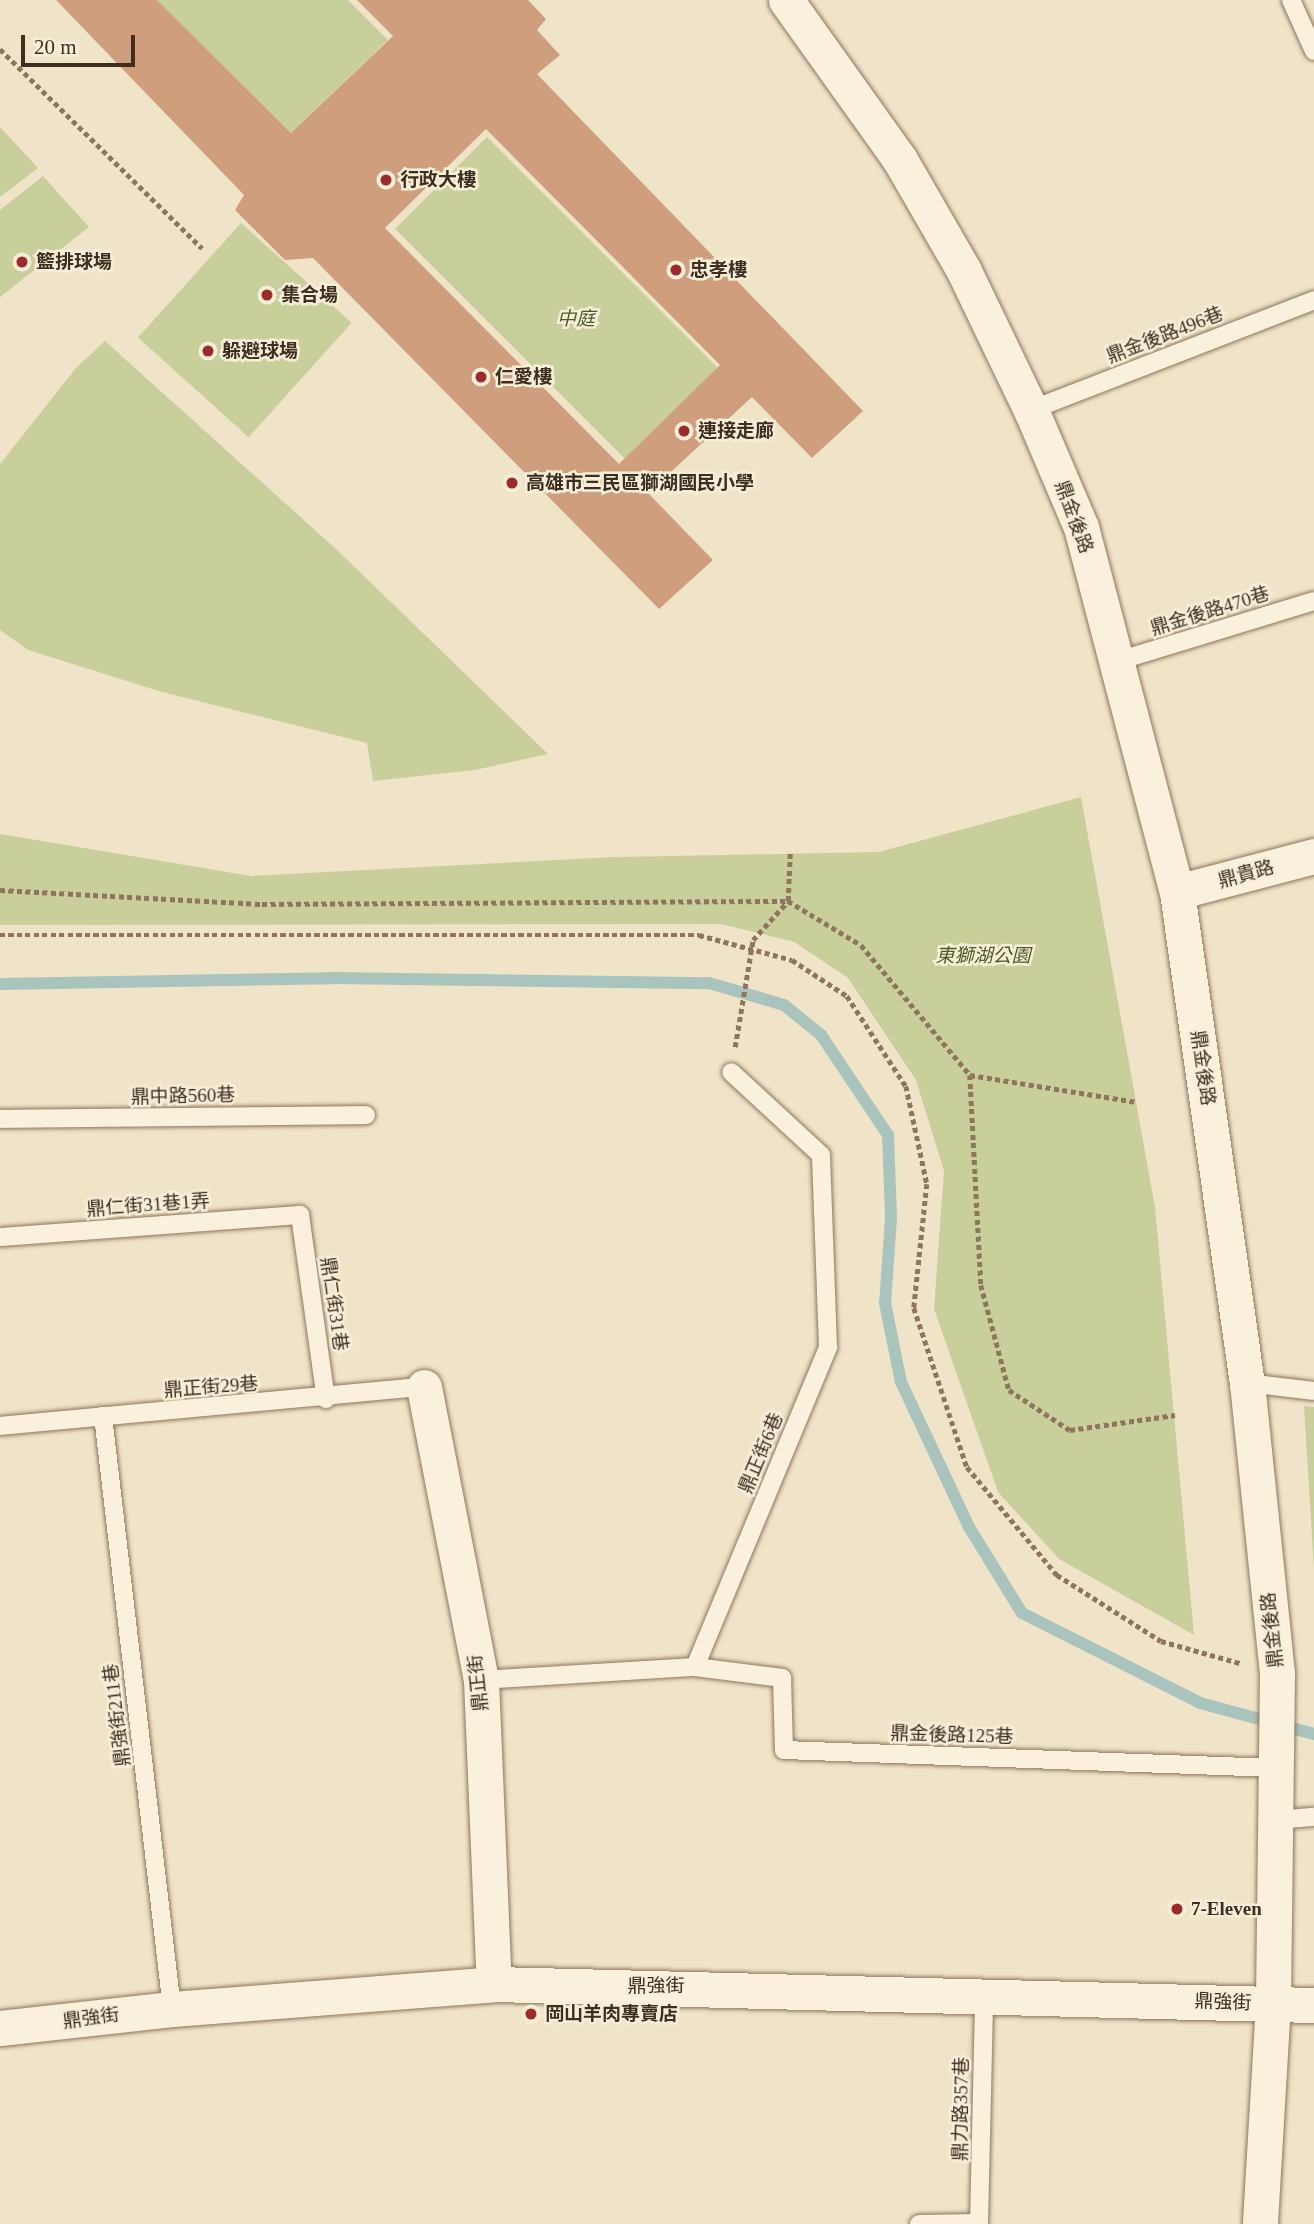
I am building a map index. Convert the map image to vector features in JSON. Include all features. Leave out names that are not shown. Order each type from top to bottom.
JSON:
[{"type":"street","name":"鼎金後路","points":[[786,0],[900,160],[963,269],[1031,410],[1082,527],[1177,892],[1247,1383],[1277,1673],[1280,1768],[1273,2003],[1260,2224]]},
{"type":"street","name":"鼎貴路","points":[[1177,892],[1314,856]]},
{"type":"street","name":"鼎正街","points":[[424,1387],[481,1680],[494,1984]]},
{"type":"street","name":"鼎強街","points":[[0,2028],[172,2009],[494,1984],[1314,2005]]},
{"type":"lane","points":[[1291,0],[1314,51]]},
{"type":"lane","name":"鼎金後路496巷","points":[[1031,410],[1314,299]]},
{"type":"lane","name":"鼎金後路470巷","points":[[1118,661],[1314,601]]},
{"type":"lane","name":"鼎正街6巷","points":[[695,1667],[828,1347],[821,1155],[732,1072]]},
{"type":"lane","name":"鼎中路560巷","points":[[0,1119],[366,1115]]},
{"type":"lane","name":"鼎仁街31巷1弄","points":[[0,1237],[300,1215]]},
{"type":"lane","name":"鼎仁街31巷","points":[[300,1215],[326,1399]]},
{"type":"lane","points":[[1247,1383],[1314,1391]]},
{"type":"lane","name":"鼎正街29巷","points":[[0,1426],[326,1399],[424,1387]]},
{"type":"lane","name":"鼎強街211巷","points":[[103,1416],[172,2009]]},
{"type":"lane","points":[[481,1680],[695,1667]]},
{"type":"lane","name":"鼎金後路125巷","points":[[695,1667],[782,1678],[784,1750],[1280,1768]]},
{"type":"lane","points":[[1277,1820],[1314,1817]]},
{"type":"lane","name":"鼎力路357巷","points":[[979,2223],[984,1995]]},
{"type":"lane","points":[[919,2224],[979,2223]]},
{"type":"path","points":[[0,49],[202,248]]},
{"type":"path","points":[[738,1029],[753,940],[788,901],[790,853]]},
{"type":"path","points":[[0,890],[262,904],[788,901],[861,945],[970,1075],[981,1285],[1009,1390],[1070,1430],[1175,1415]]},
{"type":"path","points":[[0,935],[699,935],[792,960],[847,996],[906,1086],[927,1184],[914,1308],[967,1467],[1057,1576],[1161,1641],[1277,1673]]},
{"type":"path","points":[[970,1075],[1137,1102]]},
{"type":"green space","points":[[157,0],[348,0],[388,40],[291,133]]},
{"type":"green space","points":[[0,127],[38,168],[0,197]]},
{"type":"green space","name":"中庭","points":[[487,137],[718,368],[626,460],[395,229]]},
{"type":"green space","name":"籃排球場","points":[[43,176],[89,227],[0,297],[0,210]]},
{"type":"green space","points":[[241,223],[352,323],[249,437],[138,337]]},
{"type":"green space","points":[[105,341],[336,549],[548,754],[475,770],[373,781],[367,743],[162,692],[28,650],[0,630],[0,464],[76,368]]},
{"type":"green space","name":"東獅湖公園","points":[[1081,797],[1155,1207],[1194,1635],[1059,1559],[998,1492],[934,1309],[944,1171],[916,1080],[848,978],[794,942],[721,924],[0,925],[0,834],[251,876],[614,857],[879,852]]},
{"type":"green space","points":[[1304,1406],[1314,1407],[1314,1570]]},
{"type":"building","points":[[56,0],[157,0],[291,133],[393,36],[357,0],[528,0],[546,19],[537,30],[560,55],[537,74],[863,411],[812,458],[752,397],[648,493],[713,560],[659,609],[313,258],[285,260],[235,210],[244,195]],"holes":[[[486,129],[720,365],[619,464],[385,228]]]},
{"type":"waterway","points":[[0,984],[333,978],[709,983],[784,1005],[821,1035],[888,1135],[891,1218],[885,1303],[901,1382],[969,1527],[1022,1613],[1200,1703],[1314,1734]]},
{"type":"place","name":"行政大樓","points":[[386,180]]},
{"type":"place","name":"籃排球場","points":[[22,262]]},
{"type":"place","name":"忠孝樓","points":[[676,270]]},
{"type":"place","name":"集合場","points":[[267,295]]},
{"type":"place","name":"躲避球場","points":[[208,351]]},
{"type":"place","name":"仁愛樓","points":[[481,377]]},
{"type":"place","name":"連接走廊","points":[[684,431]]},
{"type":"place","name":"高雄市三民區獅湖國民小學","points":[[512,483]]},
{"type":"place","name":"7-Eleven","points":[[1177,1909]]},
{"type":"place","name":"岡山羊肉專賣店","points":[[531,2014]]}]
